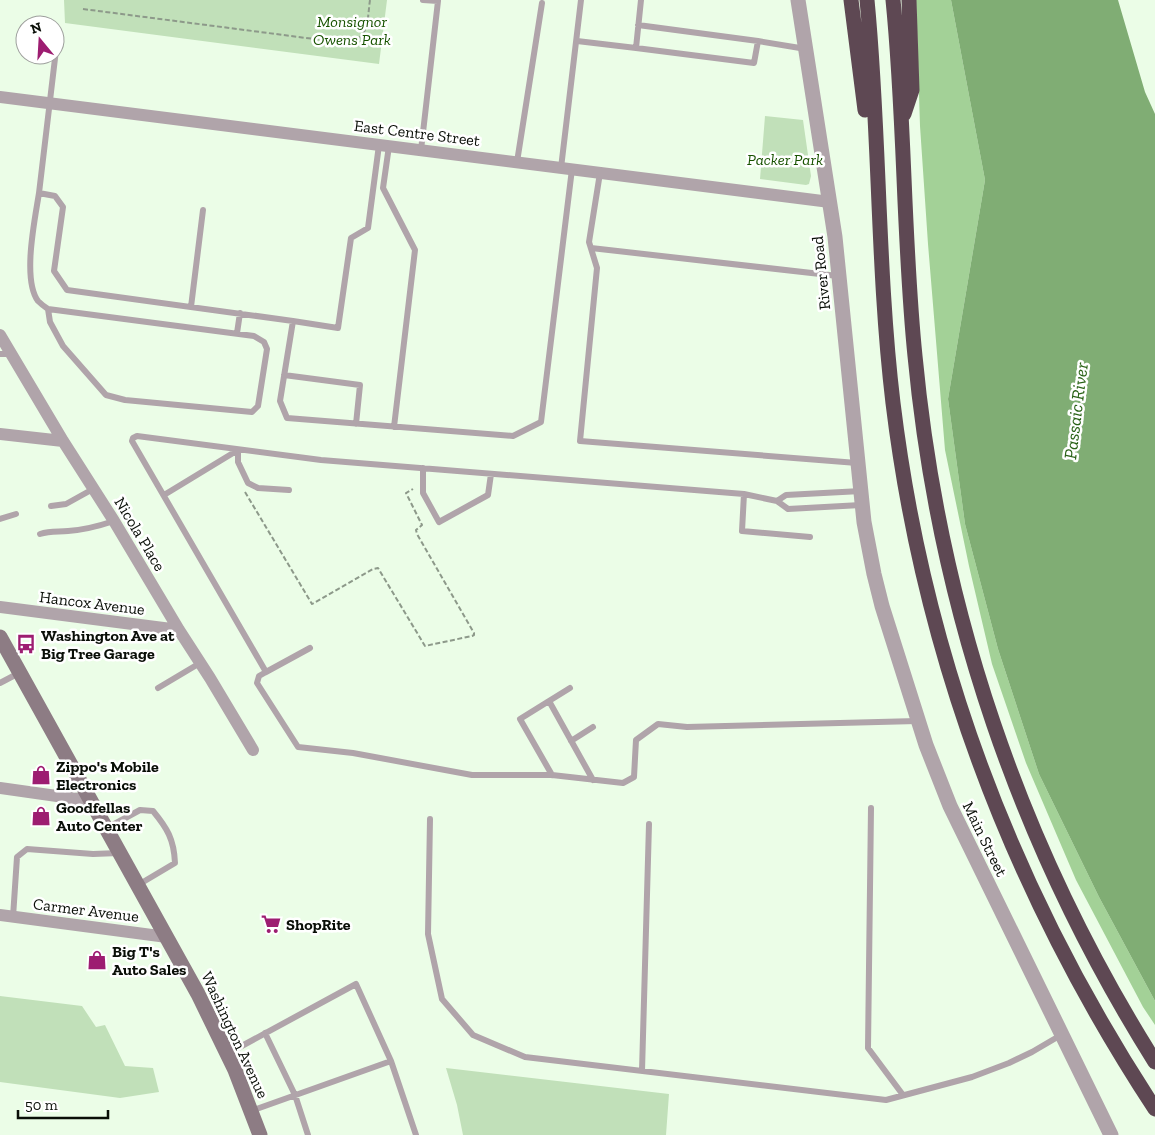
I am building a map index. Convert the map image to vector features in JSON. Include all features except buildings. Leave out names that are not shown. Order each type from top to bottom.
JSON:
[{"type":"highway","points":[[851,0],[859,53],[882,269],[893,401],[906,491],[934,623],[960,708],[990,793],[1044,916],[1103,1027],[1155,1109]]},
{"type":"highway","points":[[867,0],[873,72],[882,269]]},
{"type":"highway","points":[[893,0],[902,122],[911,312],[919,398],[932,487],[960,616],[996,734],[1031,825],[1087,944],[1130,1022],[1155,1062]]},
{"type":"highway","points":[[902,122],[912,90],[909,0]]},
{"type":"main road","name":"Washington Avenue","points":[[0,637],[167,937],[227,1054],[260,1135]]},
{"type":"street","name":"River Road","points":[[798,0],[830,202],[867,543]]},
{"type":"street","name":"East Centre Street","points":[[0,97],[830,202]]},
{"type":"street","name":"Nicola Place","points":[[0,335],[6,354],[114,521],[253,750]]},
{"type":"street","points":[[0,434],[63,441]]},
{"type":"street","name":"Main Street","points":[[867,543],[882,606],[918,720],[950,806],[1111,1135]]},
{"type":"street","name":"Hancox Avenue","points":[[0,607],[179,630]]},
{"type":"street","points":[[0,788],[92,802]]},
{"type":"street","name":"Carmer Avenue","points":[[0,915],[167,937]]},
{"type":"lane","points":[[421,150],[438,1],[423,0]]},
{"type":"lane","points":[[293,320],[280,401],[287,418],[513,436],[541,422],[567,168],[581,0]]},
{"type":"lane","points":[[636,48],[640,0]]},
{"type":"lane","points":[[517,162],[542,3]]},
{"type":"lane","points":[[638,25],[806,49]]},
{"type":"lane","points":[[577,41],[754,63],[758,41]]},
{"type":"lane","points":[[48,309],[50,322],[63,346],[106,395],[124,400],[252,412],[258,406],[267,349],[264,342],[254,336],[48,309],[38,301],[31,280],[30,259],[54,65]]},
{"type":"lane","points":[[384,145],[383,188],[415,250],[394,427]]},
{"type":"lane","points":[[39,193],[55,196],[63,207],[54,271],[67,290],[293,320],[338,328],[351,238],[368,228],[384,145]]},
{"type":"lane","points":[[600,172],[589,242],[597,268],[580,441],[858,463]]},
{"type":"lane","points":[[191,307],[203,210]]},
{"type":"lane","points":[[591,248],[839,276]]},
{"type":"lane","points":[[237,334],[240,313]]},
{"type":"lane","points":[[284,375],[360,385],[356,424]]},
{"type":"lane","points":[[266,672],[132,441],[133,438],[137,436],[321,460],[744,494],[777,501],[788,509],[862,498]]},
{"type":"lane","points":[[238,450],[238,462],[248,483],[258,488],[289,490]]},
{"type":"lane","points":[[164,495],[238,450]]},
{"type":"lane","points":[[423,468],[423,493],[439,522],[488,495],[491,474]]},
{"type":"lane","points":[[51,506],[66,504],[93,489]]},
{"type":"lane","points":[[744,494],[742,531],[810,537]]},
{"type":"lane","points":[[777,501],[786,494],[862,498]]},
{"type":"lane","points":[[0,519],[16,514]]},
{"type":"lane","points":[[40,534],[52,531],[66,532],[91,528],[114,521]]},
{"type":"lane","points":[[310,648],[259,676],[257,683],[298,747],[353,753],[472,775],[552,775],[623,783],[634,777],[636,740],[658,724],[687,727],[918,720]]},
{"type":"lane","points":[[158,688],[200,662]]},
{"type":"lane","points":[[0,682],[20,672]]},
{"type":"lane","points":[[552,775],[520,719],[570,688]]},
{"type":"lane","points":[[549,701],[593,780]]},
{"type":"lane","points":[[571,741],[593,728]]},
{"type":"lane","points":[[871,808],[868,1048],[903,1095]]},
{"type":"lane","points":[[107,828],[140,810],[153,811],[168,829],[175,862],[138,885]]},
{"type":"lane","points":[[430,819],[428,934],[442,999],[472,1035],[525,1057],[886,1100],[972,1077],[1009,1063],[1061,1035]]},
{"type":"lane","points":[[642,1071],[649,824]]},
{"type":"lane","points":[[13,917],[17,857],[27,849],[93,854],[120,853]]},
{"type":"lane","points":[[227,1054],[356,984],[391,1061],[416,1135]]},
{"type":"lane","points":[[265,1033],[295,1095],[308,1135]]},
{"type":"lane","points":[[251,1111],[391,1061]]},
{"type":"path","points":[[83,10],[345,43],[357,40],[366,29],[370,0]]},
{"type":"path","points":[[245,491],[311,603],[378,568],[426,646],[474,634],[416,531],[422,525],[406,492],[423,487]]},
{"type":"green space","name":"Monsignor Owens Park","points":[[64,0],[387,0],[379,64],[65,23]]},
{"type":"green space","name":"Packer Park","points":[[765,116],[803,120],[811,176],[809,184],[760,179]]},
{"type":"green space","points":[[0,996],[82,1006],[96,1027],[105,1025],[125,1066],[153,1068],[159,1092],[120,1098],[0,1082]]},
{"type":"green space","points":[[446,1068],[669,1094],[666,1135],[463,1135],[457,1105]]},
{"type":"shaded area","points":[[916,0],[951,0],[985,180],[948,399],[965,524],[998,649],[1039,774],[1099,897],[1155,1001],[1155,1025],[1143,1007],[1076,880],[1026,763],[992,664],[969,566],[945,450],[920,126]]},
{"type":"water","name":"Passaic River","points":[[951,0],[1118,0],[1145,92],[1155,114],[1155,1001],[1099,897],[1039,774],[998,649],[965,524],[948,399],[985,180]]},
{"type":"place","name":"Washington Ave at Big Tree Garage","points":[[26,644]]},
{"type":"place","name":"Zippo's Mobile Electronics","points":[[41,775]]},
{"type":"place","name":"Goodfellas Auto Center","points":[[41,816]]},
{"type":"place","name":"ShopRite","points":[[271,924]]},
{"type":"place","name":"Big T's Auto Sales","points":[[97,960]]}]
